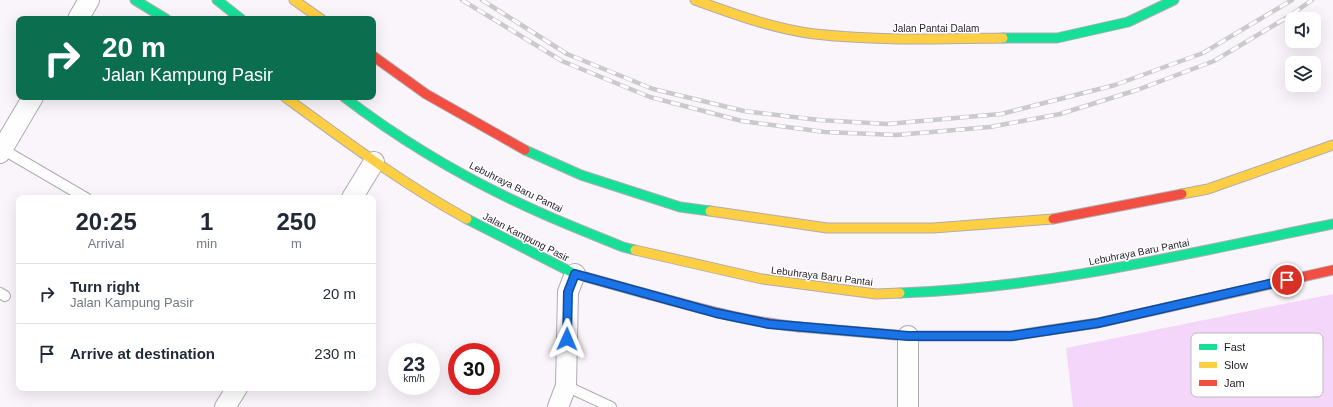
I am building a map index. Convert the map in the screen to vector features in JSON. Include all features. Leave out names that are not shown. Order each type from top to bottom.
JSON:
[{"type":"main road","points":[[135,0],[161,16]]},
{"type":"main road","points":[[217,0],[237,16]]},
{"type":"main road","points":[[294,0],[317,16]]},
{"type":"main road","name":"Jalan Pantai Dalam","points":[[695,0],[754,21],[814,34],[903,39],[1057,38],[1128,22],[1174,0]]},
{"type":"main road","points":[[376,58],[426,94],[529,152],[580,175],[680,208],[826,228],[933,228],[1051,219],[1208,190],[1333,145]]},
{"type":"main road","name":"Jalan Kampung Pasir","points":[[289,100],[374,162],[428,198],[488,231],[575,274],[716,313],[769,324],[908,336],[1012,336],[1098,323],[1333,270]]},
{"type":"main road","name":"Lebuhraya Baru Pantai","points":[[348,100],[385,128],[464,174],[540,213],[623,247],[762,279],[840,290],[876,294],[935,292],[1019,284],[1108,270],[1333,224]]},
{"type":"street","points":[[80,16],[89,0]]},
{"type":"street","points":[[1,151],[31,100]]},
{"type":"street","points":[[354,195],[374,162]]},
{"type":"street","points":[[558,407],[566,386],[568,292],[575,274]]},
{"type":"street","points":[[908,336],[908,407]]},
{"type":"street","points":[[225,407],[235,391]]},
{"type":"lane","points":[[1,151],[81,195]]},
{"type":"lane","points":[[566,386],[611,407]]},
{"type":"shaded area","points":[[1333,294],[1333,407],[1073,407],[1066,348]]},
{"type":"railway","points":[[462,0],[562,61],[650,97],[742,121],[825,132],[896,135],[990,127],[1060,114],[1137,90],[1214,61],[1291,15],[1312,0]]},
{"type":"railway","points":[[482,0],[567,54],[653,89],[744,111],[819,120],[887,124],[1001,114],[1115,85],[1203,53],[1292,0]]},
{"type":"traffic: fast","points":[[135,0],[161,16]]},
{"type":"traffic: fast","points":[[217,0],[237,16]]},
{"type":"traffic: fast","points":[[1003,38],[1057,38],[1128,22],[1174,0]]},
{"type":"traffic: fast","points":[[348,100],[414,146],[490,189],[561,222],[623,247],[635,250]]},
{"type":"traffic: fast","points":[[525,150],[581,175],[680,207],[710,211]]},
{"type":"traffic: fast","points":[[467,219],[575,274],[643,293]]},
{"type":"traffic: fast","points":[[900,293],[955,290],[1064,277],[1118,268],[1333,224]]},
{"type":"traffic: fast","points":[[799,327],[908,336],[1011,336],[1050,330]]},
{"type":"traffic: slow","points":[[294,0],[317,16]]},
{"type":"traffic: slow","points":[[695,0],[769,25],[815,34],[885,39],[1003,38]]},
{"type":"traffic: slow","points":[[289,100],[397,176],[467,219]]},
{"type":"traffic: slow","points":[[1182,194],[1208,189],[1333,145]]},
{"type":"traffic: slow","points":[[710,211],[827,228],[933,228],[1053,219]]},
{"type":"traffic: slow","points":[[635,250],[762,279],[876,294],[900,293]]},
{"type":"traffic: slow","points":[[1050,330],[1098,323],[1271,284]]},
{"type":"traffic: jam","points":[[376,58],[426,94],[525,150]]},
{"type":"traffic: jam","points":[[1053,219],[1182,194]]},
{"type":"traffic: jam","points":[[1271,284],[1333,270]]},
{"type":"traffic: jam","points":[[643,293],[740,318],[799,327]]},
{"type":"route","points":[[567,339],[568,292],[575,274],[716,313],[769,324],[908,336],[1012,336],[1098,323],[1287,280]]}]
